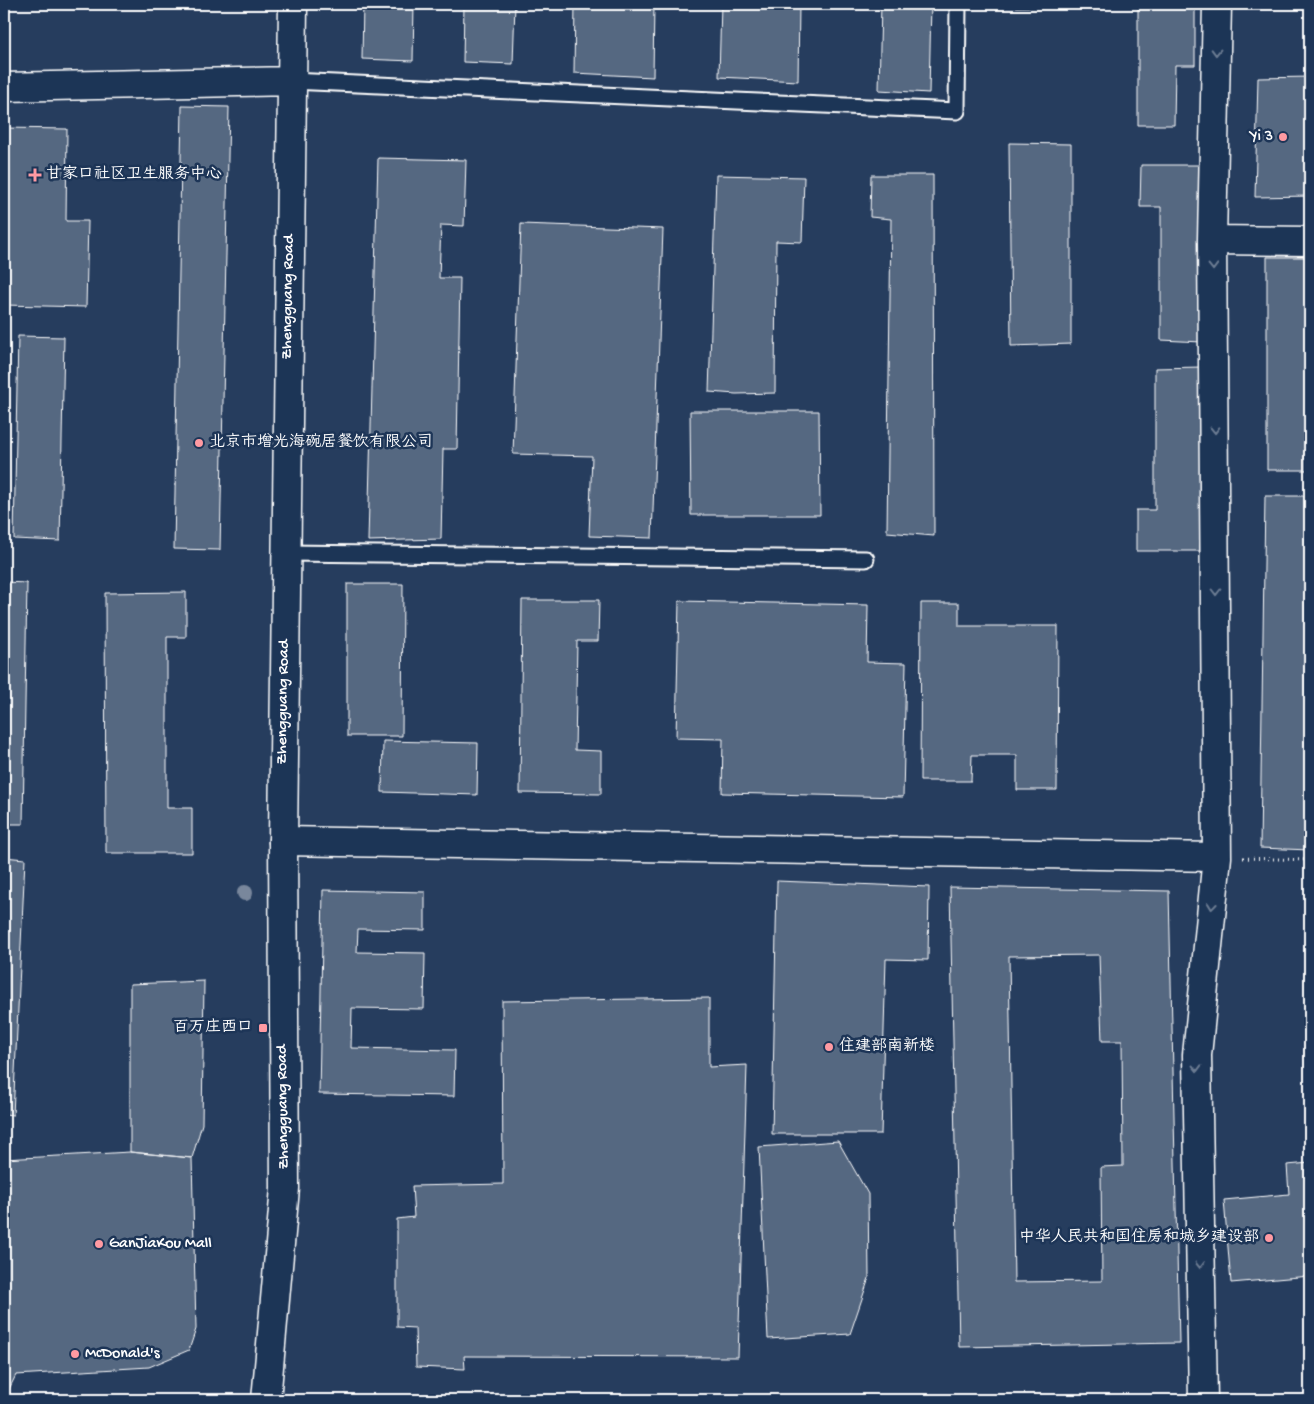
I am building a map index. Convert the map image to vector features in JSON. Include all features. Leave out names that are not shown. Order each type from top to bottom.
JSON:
[{"type":"street","name":"Zhengguang Road","points":[[266,1400],[285,1188],[283,841],[293,4]]},
{"type":"street","points":[[1203,1400],[1197,1055],[1217,857],[1212,240],[1217,4]]},
{"type":"street","points":[[4,87],[291,81]]},
{"type":"street","points":[[1212,240],[1310,241]]},
{"type":"street","points":[[283,841],[1217,857]]},
{"type":"lane","points":[[291,81],[957,111],[958,4]]},
{"type":"lane","points":[[286,553],[866,559]]},
{"type":"path","points":[[1217,857],[1310,860]]},
{"type":"building","points":[[363,4],[414,4],[413,61],[362,59]]},
{"type":"building","points":[[464,4],[515,4],[513,64],[463,62]]},
{"type":"building","points":[[575,4],[654,4],[653,77],[574,73]]},
{"type":"building","points":[[721,4],[799,4],[798,81],[719,77]]},
{"type":"building","points":[[881,4],[931,4],[929,93],[879,90]]},
{"type":"building","points":[[1006,4],[1077,4],[1077,6],[1006,7]]},
{"type":"building","points":[[1138,4],[1195,4],[1195,65],[1175,65],[1174,125],[1138,125]]},
{"type":"building","name":"Yi 3","points":[[1310,77],[1310,196],[1255,197],[1258,78]]},
{"type":"building","points":[[182,106],[229,107],[220,550],[174,549]]},
{"type":"building","name":"甘家口社区卫生服务中心","points":[[4,128],[67,129],[66,221],[88,221],[86,307],[4,305]]},
{"type":"building","points":[[1009,143],[1071,144],[1071,344],[1011,346]]},
{"type":"building","points":[[378,158],[466,160],[464,226],[441,225],[439,278],[460,278],[457,449],[443,449],[441,539],[368,541]]},
{"type":"building","points":[[1141,165],[1203,165],[1202,342],[1161,340],[1161,207],[1140,207]]},
{"type":"building","points":[[716,175],[804,177],[802,242],[776,241],[775,393],[736,394],[709,392]]},
{"type":"building","points":[[871,175],[933,175],[934,536],[887,532],[891,219],[870,217]]},
{"type":"building","points":[[521,224],[663,229],[652,538],[589,536],[592,456],[513,454]]},
{"type":"building","points":[[1267,257],[1310,257],[1310,470],[1267,470]]},
{"type":"building","points":[[18,336],[64,337],[60,541],[14,539]]},
{"type":"building","points":[[1202,367],[1201,551],[1136,551],[1136,510],[1155,510],[1155,368]]},
{"type":"building","points":[[690,411],[819,411],[820,515],[691,515]]},
{"type":"building","points":[[1265,496],[1310,496],[1310,850],[1260,848]]},
{"type":"building","points":[[4,582],[27,583],[23,824],[4,824]]},
{"type":"building","points":[[347,584],[403,584],[402,736],[347,736]]},
{"type":"building","points":[[186,592],[186,637],[167,637],[167,808],[192,808],[192,853],[106,853],[105,593]]},
{"type":"building","points":[[522,600],[599,600],[598,641],[577,641],[575,750],[601,751],[601,794],[520,793]]},
{"type":"building","points":[[679,601],[868,605],[867,662],[906,663],[903,797],[722,793],[723,739],[676,738]]},
{"type":"building","points":[[921,603],[959,603],[959,626],[1058,626],[1057,790],[1017,790],[1017,755],[972,755],[971,781],[920,781]]},
{"type":"building","points":[[383,741],[478,743],[477,795],[382,792]]},
{"type":"building","points":[[4,857],[25,859],[13,1115],[4,1114]]},
{"type":"building","name":"住建部南新楼","points":[[777,881],[929,887],[928,960],[886,959],[881,1134],[772,1134]]},
{"type":"building","points":[[950,887],[1169,891],[1179,1343],[959,1347]],"holes":[[[1099,955],[1102,1041],[1122,1041],[1123,1166],[1101,1167],[1102,1281],[1014,1282],[1009,956]]]},
{"type":"building","points":[[323,890],[425,892],[425,930],[358,929],[357,952],[425,953],[424,1009],[352,1008],[351,1048],[455,1050],[454,1096],[319,1094]]},
{"type":"building","points":[[204,981],[202,1124],[192,1158],[130,1152],[130,984]]},
{"type":"building","points":[[709,998],[709,1067],[747,1065],[738,1357],[464,1356],[465,1369],[416,1367],[415,1328],[397,1327],[397,1219],[414,1217],[412,1186],[503,1184],[502,1001]]},
{"type":"building","points":[[838,1141],[868,1194],[869,1278],[850,1334],[768,1339],[759,1147]]},
{"type":"building","name":"GanJiaKou Mall","points":[[130,1152],[192,1158],[196,1329],[189,1350],[149,1367],[16,1375],[4,1396],[4,1159]]},
{"type":"building","name":"中华人民共和国住房和城乡建设部","points":[[1310,1163],[1310,1276],[1231,1283],[1224,1200],[1289,1194],[1287,1165]]},
{"type":"place","name":"Yi 3","points":[[1283,137]]},
{"type":"place","name":"甘家口社区卫生服务中心","points":[[35,175]]},
{"type":"place","name":"北京市增光海碗居餐饮有限公司","points":[[199,443]]},
{"type":"place","name":"百万庄西口","points":[[263,1028]]},
{"type":"place","name":"住建部南新楼","points":[[829,1047]]},
{"type":"place","name":"中华人民共和国住房和城乡建设部","points":[[1269,1238]]},
{"type":"place","name":"GanJiaKou Mall","points":[[99,1244]]},
{"type":"place","name":"McDonald's","points":[[75,1354]]}]
